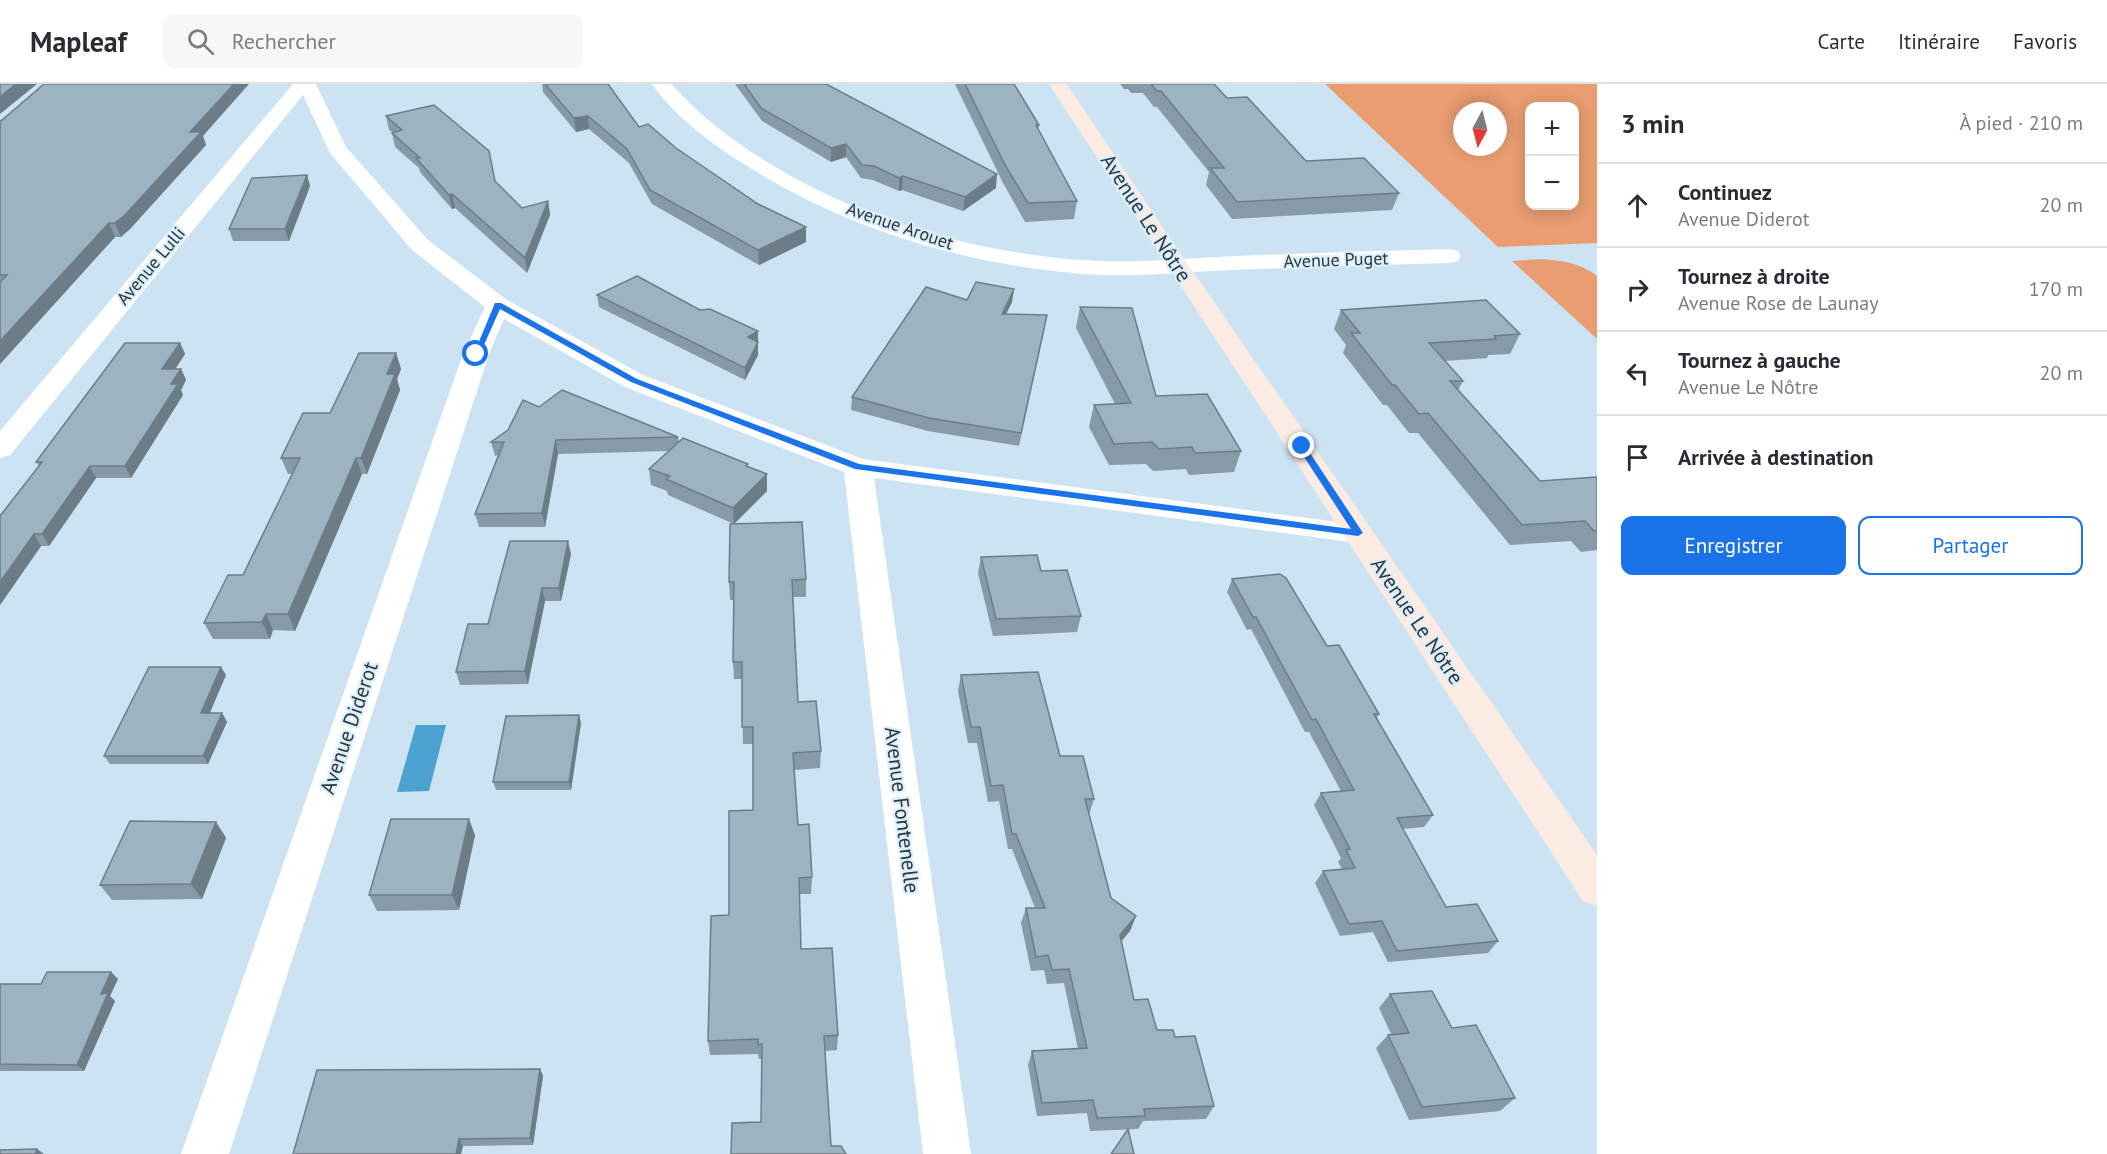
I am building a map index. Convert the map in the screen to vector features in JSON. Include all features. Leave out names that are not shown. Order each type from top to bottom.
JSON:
[{"type":"main road","name":"Avenue Le Nôtre","points":[[1058,84],[1177,265],[1597,888]]},
{"type":"street","points":[[305,84],[337,149],[420,245],[498,305],[634,381],[858,467],[1358,533]]},
{"type":"street","name":"Avenue Lulli","points":[[0,449],[305,84]]},
{"type":"street","name":"Avenue Arouet","points":[[661,84],[695,121],[742,156],[805,191],[891,226],[983,253],[1083,267],[1222,264]]},
{"type":"street","name":"Avenue Puget","points":[[1222,264],[1449,256]]},
{"type":"street","name":"Avenue Diderot","points":[[205,1154],[472,365],[498,305]]},
{"type":"street","name":"Avenue Fontenelle","points":[[858,467],[947,1154]]},
{"type":"shaded area","points":[[1325,84],[1597,84],[1597,243],[1498,247]]},
{"type":"shaded area","points":[[1540,259],[1577,265],[1597,276],[1597,339],[1512,261]]},
{"type":"water","points":[[416,725],[446,725],[429,791],[397,792]]},
{"type":"building","points":[[0,84],[16,84],[0,97]]},
{"type":"building","points":[[44,84],[234,84],[190,132],[201,132],[124,216],[115,223],[109,223],[0,341],[0,282],[7,275],[0,275],[0,121]]},
{"type":"building","points":[[545,84],[608,84],[639,127],[648,124],[676,148],[758,204],[806,227],[758,250],[650,190],[627,149],[588,116],[574,118]]},
{"type":"building","points":[[744,84],[826,84],[997,174],[965,197],[903,176],[899,178],[874,166],[862,165],[846,144],[831,148],[761,108]]},
{"type":"building","points":[[965,84],[1014,84],[1039,125],[1036,125],[1077,201],[1028,203],[1005,165]]},
{"type":"building","points":[[1151,84],[1214,84],[1227,98],[1247,97],[1306,161],[1364,158],[1399,193],[1237,202],[1210,168],[1224,168],[1161,91],[1157,91]]},
{"type":"building","points":[[434,105],[489,151],[495,181],[522,208],[548,201],[525,258],[452,194],[449,195],[416,158],[420,158],[392,133],[402,130],[386,116]]},
{"type":"building","points":[[307,175],[285,229],[229,229],[252,178]]},
{"type":"building","points":[[637,276],[700,310],[710,309],[758,331],[748,337],[758,342],[745,368],[597,295]]},
{"type":"building","points":[[976,282],[1014,289],[1002,314],[1047,315],[1021,433],[929,418],[852,397],[926,287],[967,300]]},
{"type":"building","points":[[1486,300],[1520,334],[1494,336],[1496,339],[1429,343],[1463,381],[1450,381],[1540,481],[1597,477],[1597,531],[1594,531],[1585,521],[1522,525],[1428,413],[1419,414],[1395,385],[1392,385],[1351,333],[1360,333],[1341,310]]},
{"type":"building","points":[[1080,307],[1132,308],[1156,396],[1207,394],[1241,451],[1195,453],[1192,447],[1159,449],[1152,442],[1114,444],[1094,405],[1131,403]]},
{"type":"building","points":[[125,343],[180,343],[162,369],[181,369],[171,384],[178,384],[125,466],[90,466],[42,534],[34,534],[0,582],[0,516],[42,462],[36,462]]},
{"type":"building","points":[[359,353],[396,353],[387,374],[395,374],[361,458],[356,458],[288,614],[266,614],[262,622],[204,623],[228,575],[243,575],[300,458],[281,458],[303,413],[330,413]]},
{"type":"building","points":[[562,390],[678,437],[556,440],[542,513],[475,514],[504,442],[491,442],[508,430],[523,400],[539,407]]},
{"type":"building","points":[[683,438],[767,474],[733,508],[666,479],[670,476],[649,469]]},
{"type":"building","points":[[802,522],[806,579],[792,580],[798,702],[816,701],[821,751],[793,753],[798,825],[809,824],[812,877],[799,878],[801,949],[832,948],[838,1035],[824,1036],[831,1146],[841,1146],[846,1154],[731,1154],[732,1123],[761,1122],[762,1044],[758,1045],[758,1039],[708,1041],[711,916],[729,915],[729,811],[753,810],[753,727],[742,727],[742,662],[733,662],[734,582],[729,582],[730,524]]},
{"type":"building","points":[[510,541],[568,541],[559,588],[542,588],[525,671],[456,672],[468,624],[488,624]]},
{"type":"building","points":[[1037,555],[1041,571],[1067,570],[1081,616],[996,619],[981,557]]},
{"type":"building","points":[[1280,574],[1286,578],[1327,646],[1339,645],[1379,714],[1374,714],[1433,815],[1397,818],[1446,907],[1477,904],[1498,941],[1397,951],[1382,921],[1349,924],[1323,871],[1355,868],[1346,850],[1350,849],[1321,793],[1354,790],[1316,719],[1312,720],[1256,617],[1253,617],[1232,579]]},
{"type":"building","points":[[149,667],[221,667],[201,713],[222,713],[203,756],[104,756]]},
{"type":"building","points":[[1038,672],[1060,756],[1083,756],[1094,799],[1085,799],[1111,898],[1136,916],[1120,935],[1134,1000],[1148,999],[1157,1030],[1173,1030],[1175,1037],[1195,1036],[1214,1106],[1144,1109],[1145,1116],[1097,1118],[1093,1100],[1042,1103],[1032,1051],[1087,1048],[1069,969],[1052,970],[1048,955],[1036,957],[1026,908],[1045,908],[1016,834],[1012,834],[1003,785],[991,786],[980,727],[971,727],[961,675]]},
{"type":"building","points":[[579,715],[569,782],[493,782],[506,716]]},
{"type":"building","points":[[391,819],[469,819],[452,895],[369,895]]},
{"type":"building","points":[[130,821],[216,822],[191,884],[100,885]]},
{"type":"building","points":[[47,972],[111,972],[101,994],[108,993],[77,1065],[0,1064],[0,984],[41,984]]},
{"type":"building","points":[[1432,991],[1452,1028],[1476,1025],[1515,1098],[1422,1107],[1388,1035],[1409,1033],[1390,994]]},
{"type":"building","points":[[540,1069],[530,1138],[459,1139],[456,1154],[293,1154],[317,1070]]},
{"type":"building","points":[[1128,1129],[1134,1154],[1111,1154]]},
{"type":"building","points":[[37,1149],[35,1154],[0,1154],[0,1150]]},
{"type":"route","points":[[476,354],[498,305],[634,381],[858,467],[1358,533],[1302,446]]}]
